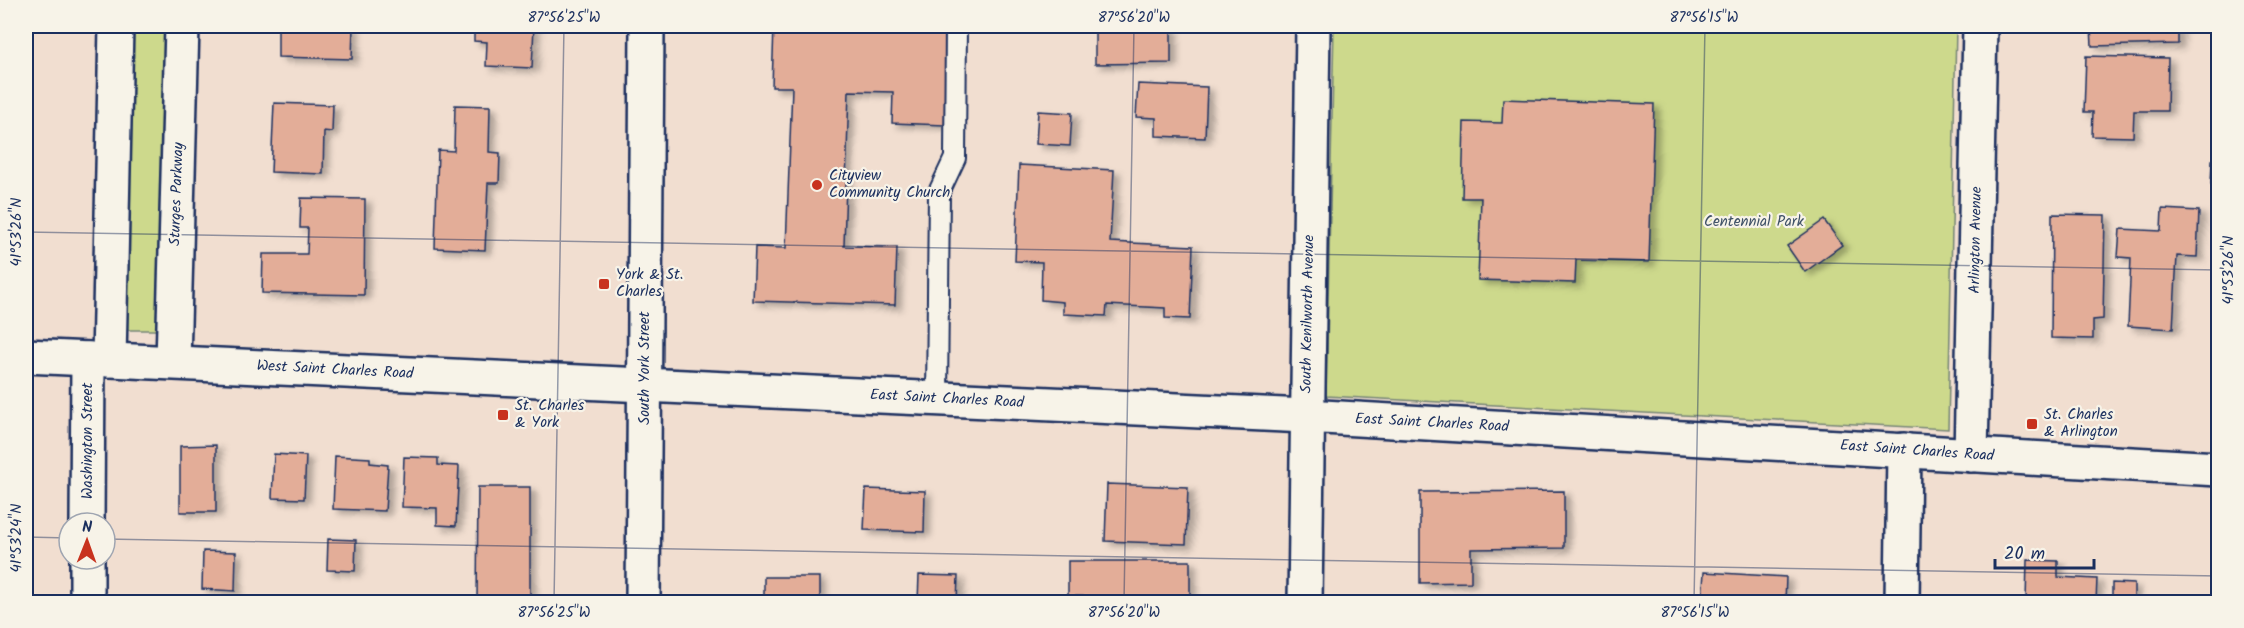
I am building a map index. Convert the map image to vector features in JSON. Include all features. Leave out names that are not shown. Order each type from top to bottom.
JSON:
[{"type":"main road","points":[[99,359],[116,26]]},
{"type":"main road","name":"Sturges Parkway","points":[[173,363],[182,26]]},
{"type":"main road","name":"South York Street","points":[[643,603],[646,26]]},
{"type":"main road","name":"South Kenilworth Avenue","points":[[1305,603],[1312,26]]},
{"type":"main road","name":"Arlington Avenue","points":[[1971,455],[1980,26]]},
{"type":"main road","name":"West Saint Charles Road","points":[[26,356],[562,380],[645,386]]},
{"type":"main road","name":"Washington Street","points":[[88,511],[99,359]]},
{"type":"main road","name":"East Saint Charles Road","points":[[645,386],[1306,416],[2218,469]]},
{"type":"main road","points":[[1902,603],[1904,450]]},
{"type":"main road","points":[[87,571],[87,603]]},
{"type":"lane","points":[[937,399],[939,192],[955,158],[956,26]]},
{"type":"green space","points":[[128,26],[171,26],[163,330],[120,330]]},
{"type":"green space","name":"Centennial Park","points":[[1334,26],[1956,26],[1948,429],[1326,396]]},
{"type":"building","points":[[278,26],[353,26],[352,59],[278,57]]},
{"type":"building","points":[[474,26],[534,26],[532,68],[486,66],[487,42],[474,41]]},
{"type":"building","name":"Cityview Community Church","points":[[774,26],[953,26],[945,125],[892,123],[893,92],[849,91],[844,246],[897,247],[895,305],[753,301],[755,247],[786,248],[792,87],[772,87]]},
{"type":"building","points":[[1095,26],[1171,26],[1171,63],[1095,64]]},
{"type":"building","points":[[2091,26],[2178,26],[2178,44],[2092,46]]},
{"type":"building","points":[[2086,56],[2168,58],[2167,111],[2134,111],[2133,137],[2092,136],[2093,112],[2084,112]]},
{"type":"building","points":[[1138,84],[1207,87],[1205,138],[1156,136],[1156,118],[1136,117]]},
{"type":"building","points":[[1503,99],[1654,104],[1649,262],[1576,260],[1575,283],[1478,280],[1481,198],[1462,198],[1464,122],[1502,123]]},
{"type":"building","points":[[274,103],[333,105],[332,132],[324,131],[323,174],[271,172]]},
{"type":"building","points":[[455,105],[490,106],[489,152],[500,153],[499,183],[488,183],[485,250],[435,248],[438,150],[454,151]]},
{"type":"building","points":[[1038,111],[1072,113],[1070,146],[1036,144]]},
{"type":"building","points":[[2212,160],[2218,160],[2218,184],[2211,184]]},
{"type":"building","points":[[1019,165],[1114,170],[1110,242],[1193,246],[1190,319],[1165,318],[1165,308],[1107,305],[1106,316],[1063,314],[1063,302],[1041,300],[1042,262],[1015,261]]},
{"type":"building","points":[[301,198],[365,199],[364,295],[262,293],[263,254],[307,254],[308,228],[300,228]]},
{"type":"building","points":[[2162,209],[2199,211],[2197,257],[2177,256],[2173,329],[2128,326],[2131,258],[2118,257],[2120,229],[2161,231]]},
{"type":"building","points":[[2052,214],[2105,215],[2103,319],[2093,320],[2093,339],[2051,338]]},
{"type":"building","points":[[1824,220],[1842,245],[1805,272],[1787,246]]},
{"type":"building","points":[[216,445],[216,512],[180,512],[180,446]]},
{"type":"building","points":[[274,454],[306,456],[304,499],[272,498]]},
{"type":"building","points":[[335,456],[370,458],[370,463],[388,465],[385,511],[333,509]]},
{"type":"building","points":[[404,457],[438,458],[438,465],[459,466],[456,526],[437,525],[437,508],[402,507]]},
{"type":"building","points":[[1107,484],[1188,487],[1186,544],[1105,541]]},
{"type":"building","points":[[478,487],[530,487],[530,602],[477,602]]},
{"type":"building","points":[[866,489],[925,491],[924,532],[864,530]]},
{"type":"building","points":[[1564,491],[1564,548],[1471,549],[1471,582],[1420,583],[1420,492]]},
{"type":"building","points":[[328,539],[356,540],[355,571],[327,570]]},
{"type":"building","points":[[203,551],[236,552],[235,591],[202,589]]},
{"type":"building","points":[[2027,560],[2058,561],[2058,577],[2097,579],[2096,602],[2026,602]]},
{"type":"building","points":[[1068,561],[1190,561],[1190,600],[1108,602],[1108,597],[1068,596]]},
{"type":"building","points":[[1704,572],[1786,577],[1785,602],[1702,602]]},
{"type":"building","points":[[919,575],[958,576],[957,602],[918,602]]},
{"type":"building","points":[[764,577],[820,577],[820,602],[764,602]]},
{"type":"building","points":[[2112,583],[2134,584],[2134,602],[2112,602]]},
{"type":"building","points":[[430,599],[461,600],[461,602],[430,602]]},
{"type":"place","name":"Cityview Community Church","points":[[817,185]]},
{"type":"place","name":"York & St. Charles","points":[[604,284]]},
{"type":"place","name":"St. Charles & York","points":[[503,415]]},
{"type":"place","name":"St. Charles & Arlington","points":[[2032,424]]}]
